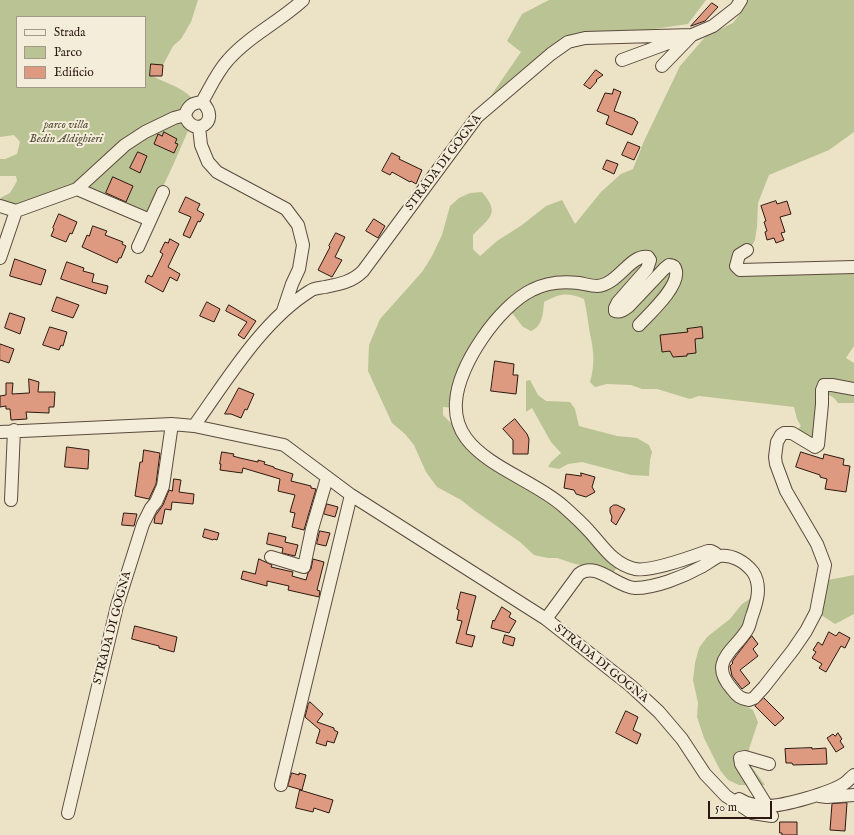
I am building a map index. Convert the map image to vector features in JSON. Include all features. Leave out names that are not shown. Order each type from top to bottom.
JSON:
[{"type":"street","points":[[202,102],[228,60],[243,46],[303,0]]},
{"type":"street","name":"STRADA DI GOGNA","points":[[622,60],[713,26],[736,8],[741,0]]},
{"type":"street","name":"STRADA DI GOGNA","points":[[662,66],[692,35]]},
{"type":"street","name":"STRADA DI GOGNA","points":[[194,426],[251,347],[283,312],[312,290],[343,284],[356,278],[363,271],[477,117],[525,74],[568,42],[585,38],[692,35]]},
{"type":"street","points":[[0,206],[16,211],[77,190],[125,145],[145,132],[174,118],[185,115],[190,106],[195,103],[202,102]]},
{"type":"street","points":[[185,115],[187,121],[194,127],[205,126],[209,120],[210,113],[202,102]]},
{"type":"street","name":"STRADA DI GOGNA","points":[[199,127],[201,146],[208,162],[217,172],[286,209],[298,225],[303,245],[299,269],[292,284],[283,312]]},
{"type":"street","points":[[77,190],[150,220]]},
{"type":"street","points":[[138,248],[163,192]]},
{"type":"street","points":[[0,258],[16,211]]},
{"type":"street","points":[[747,250],[739,255],[736,266],[740,270],[854,267]]},
{"type":"street","points":[[639,325],[668,293],[676,277],[675,267],[669,265],[629,306],[623,310],[617,312],[615,311],[618,302],[647,269],[650,260],[646,256],[638,258],[612,280],[598,286],[559,282],[542,286],[522,296],[511,304],[488,330],[466,368],[458,391],[456,406],[457,420],[467,439],[474,447],[501,466],[557,498],[589,530],[607,552],[624,565],[636,569],[645,568],[663,565],[712,551],[715,553],[716,557],[726,556],[740,561],[752,571],[756,577],[758,593],[749,626],[747,631],[731,648],[723,661],[722,668],[723,675],[735,693],[739,697],[749,700],[754,698],[764,687],[806,631],[816,612],[825,565],[817,544],[786,491],[776,464],[775,457],[777,442],[781,435],[788,432],[812,445],[818,445],[822,390],[824,385],[854,389]]},
{"type":"street","name":"STRADA DI GOGNA","points":[[68,813],[117,606],[143,524],[151,508],[156,502],[163,486],[172,424]]},
{"type":"street","name":"STRADA DI GOGNA","points":[[0,432],[14,430],[172,424],[194,426],[284,445],[351,495],[546,619],[631,686],[659,712],[682,740],[705,774],[715,784],[744,802],[770,811],[781,804],[816,796],[844,783],[854,775]]},
{"type":"street","points":[[10,500],[14,430]]},
{"type":"street","points":[[271,558],[304,567],[312,529],[327,478]]},
{"type":"street","points":[[280,785],[351,495]]},
{"type":"street","name":"STRADA DI GOGNA","points":[[546,619],[582,572],[592,570],[625,586],[641,588],[686,574],[709,563],[716,557]]},
{"type":"street","points":[[769,764],[745,757],[740,758],[741,764],[770,811]]},
{"type":"street","name":"STRADA DI GOGNA","points":[[816,796],[827,798],[854,795]]},
{"type":"green space","name":"parco villa Bedin Aldighieri","points":[[0,0],[198,0],[191,22],[181,39],[173,46],[163,65],[150,64],[150,75],[178,88],[192,98],[181,109],[125,143],[67,194],[16,211],[3,203],[0,198],[10,193],[17,181],[16,176],[0,176],[0,159],[5,159],[17,154],[20,142],[14,135],[0,137]]},
{"type":"green space","points":[[549,0],[706,0],[688,24],[558,43],[525,67],[490,97],[521,52],[507,41],[522,14]]},
{"type":"green space","points":[[732,0],[854,0],[854,132],[829,150],[769,175],[758,203],[755,240],[739,268],[854,270],[854,346],[846,358],[854,363],[854,403],[838,403],[834,398],[822,391],[819,443],[797,430],[801,426],[797,419],[794,407],[699,396],[690,399],[657,389],[642,389],[631,385],[607,384],[595,387],[590,382],[593,370],[593,352],[584,299],[569,294],[564,294],[544,302],[543,315],[540,323],[531,331],[523,327],[509,309],[478,348],[457,408],[443,407],[443,415],[456,428],[544,494],[618,566],[611,576],[593,567],[575,564],[557,558],[534,555],[520,542],[461,500],[437,487],[426,472],[414,445],[405,434],[392,423],[368,371],[369,345],[380,319],[422,272],[432,256],[442,235],[450,206],[459,198],[470,193],[482,192],[488,199],[491,206],[492,211],[488,220],[473,235],[473,249],[480,256],[497,241],[522,225],[546,206],[562,200],[575,224],[601,192],[621,174],[633,169],[644,141],[680,66],[706,36],[733,23],[742,11]]},
{"type":"green space","points":[[178,119],[188,131],[148,219],[85,190],[131,148]]},
{"type":"green space","points":[[530,380],[538,395],[546,401],[570,402],[575,409],[579,426],[617,436],[637,438],[649,445],[652,452],[649,476],[631,475],[582,462],[568,464],[559,469],[548,467],[551,462],[561,453],[551,442],[532,408],[526,412],[526,381]]},
{"type":"green space","points":[[854,575],[854,614],[835,624],[818,613],[823,581]]},
{"type":"green space","points":[[757,594],[750,616],[721,665],[738,702],[753,710],[758,722],[749,749],[751,766],[765,785],[739,785],[728,780],[720,770],[704,738],[697,717],[698,703],[693,680],[699,648],[707,637],[730,619],[742,604]]},
{"type":"building","points":[[712,3],[718,7],[705,21],[691,26]]},
{"type":"building","points":[[151,64],[163,65],[162,76],[150,76]]},
{"type":"building","points":[[596,70],[603,75],[596,80],[597,81],[590,89],[584,85]]},
{"type":"building","points":[[614,89],[621,92],[614,111],[635,119],[638,122],[632,135],[606,124],[609,116],[597,111],[605,93],[612,94]]},
{"type":"building","points":[[164,132],[177,139],[175,143],[178,144],[174,153],[154,144],[158,134],[162,136]]},
{"type":"building","points":[[628,142],[640,147],[634,160],[622,155]]},
{"type":"building","points":[[138,152],[147,156],[140,173],[130,168]]},
{"type":"building","points":[[392,153],[400,157],[399,159],[422,170],[416,184],[392,172],[390,175],[382,171]]},
{"type":"building","points":[[607,160],[618,164],[614,174],[603,169]]},
{"type":"building","points":[[113,177],[133,186],[126,202],[106,193]]},
{"type":"building","points":[[186,197],[200,204],[197,210],[204,214],[200,222],[198,221],[190,238],[183,235],[191,217],[179,212]]},
{"type":"building","points":[[776,201],[777,204],[787,201],[791,214],[780,217],[785,232],[781,233],[784,240],[776,243],[774,238],[767,240],[765,232],[767,231],[764,222],[766,221],[761,206]]},
{"type":"building","points":[[59,214],[77,222],[72,234],[70,233],[66,242],[51,236]]},
{"type":"building","points":[[374,219],[385,226],[378,238],[366,231]]},
{"type":"building","points":[[93,226],[107,231],[105,235],[123,242],[122,244],[126,246],[117,263],[82,247]]},
{"type":"building","points":[[336,233],[345,237],[335,257],[342,260],[332,277],[318,270]]},
{"type":"building","points":[[170,239],[179,244],[168,267],[180,274],[177,281],[170,277],[163,292],[145,282],[148,275],[152,277],[163,254],[160,252],[165,242],[168,243]]},
{"type":"building","points":[[15,259],[46,270],[41,285],[10,276]]},
{"type":"building","points":[[67,262],[84,268],[83,271],[94,274],[92,282],[108,286],[106,294],[61,279]]},
{"type":"building","points":[[57,297],[79,305],[73,318],[52,311]]},
{"type":"building","points":[[207,302],[220,309],[214,322],[200,316]]},
{"type":"building","points":[[229,305],[256,321],[244,339],[238,335],[247,322],[226,311]]},
{"type":"building","points":[[10,313],[25,318],[20,334],[5,328]]},
{"type":"building","points":[[50,327],[67,332],[63,346],[61,345],[59,350],[43,345]]},
{"type":"building","points":[[702,327],[703,338],[695,339],[696,353],[687,354],[687,356],[673,357],[670,351],[662,352],[660,335],[688,332],[687,329]]},
{"type":"building","points":[[0,344],[14,349],[9,363],[0,360]]},
{"type":"building","points":[[495,361],[514,364],[513,375],[518,375],[516,394],[491,391]]},
{"type":"building","points":[[29,379],[39,382],[38,392],[55,392],[54,407],[49,407],[49,413],[26,412],[27,419],[11,420],[10,409],[6,409],[6,406],[0,407],[0,396],[6,395],[6,383],[13,383],[12,394],[29,393]]},
{"type":"building","points":[[239,388],[254,394],[247,410],[245,409],[241,418],[231,414],[225,414]]},
{"type":"building","points":[[515,419],[527,434],[529,439],[528,454],[513,454],[513,440],[503,429]]},
{"type":"building","points":[[67,447],[89,450],[88,469],[65,467]]},
{"type":"building","points":[[144,450],[160,453],[156,484],[149,499],[135,496],[140,462],[142,462]]},
{"type":"building","points":[[222,452],[234,454],[233,456],[240,458],[265,462],[264,464],[293,474],[291,481],[311,486],[311,488],[316,489],[304,530],[292,527],[295,513],[290,512],[295,495],[278,491],[280,479],[243,468],[242,473],[220,470]]},
{"type":"building","points":[[801,452],[823,459],[824,454],[844,459],[843,465],[850,466],[846,492],[825,489],[827,479],[820,477],[820,475],[796,467]]},
{"type":"building","points":[[581,473],[595,477],[592,487],[595,492],[586,497],[576,494],[574,490],[564,488],[566,474],[581,476]]},
{"type":"building","points":[[174,479],[181,480],[179,492],[194,494],[193,504],[172,502],[171,510],[165,509],[162,524],[154,523],[155,516],[163,505],[169,490],[172,491]]},
{"type":"building","points":[[327,504],[338,507],[335,517],[324,514]]},
{"type":"building","points":[[614,505],[625,509],[616,525],[611,521],[612,517],[610,512],[610,508]]},
{"type":"building","points":[[124,513],[137,514],[134,526],[122,525]]},
{"type":"building","points":[[205,529],[219,533],[217,540],[203,537]]},
{"type":"building","points":[[320,531],[330,533],[326,546],[317,544]]},
{"type":"building","points":[[269,533],[286,537],[285,542],[298,545],[295,556],[282,553],[283,548],[267,544]]},
{"type":"building","points":[[259,559],[272,565],[271,567],[293,572],[292,576],[306,580],[311,569],[313,559],[324,562],[317,590],[320,591],[319,597],[288,590],[289,586],[267,581],[267,586],[241,579],[243,571],[255,574]]},
{"type":"building","points":[[461,592],[476,596],[466,634],[475,636],[472,647],[456,643],[462,621],[457,620],[459,610],[457,609]]},
{"type":"building","points":[[502,607],[511,613],[509,617],[516,621],[509,633],[491,628],[493,620],[494,621]]},
{"type":"building","points":[[135,626],[177,637],[174,652],[159,648],[159,646],[132,639]]},
{"type":"building","points":[[829,632],[836,636],[839,632],[850,638],[845,648],[841,646],[826,672],[819,668],[822,664],[812,658],[816,652],[813,650],[818,642],[822,645]]},
{"type":"building","points":[[505,635],[515,638],[513,646],[503,643]]},
{"type":"building","points":[[752,636],[758,644],[753,649],[758,656],[740,670],[750,683],[742,689],[732,676],[730,666]]},
{"type":"building","points":[[764,698],[784,718],[775,726],[755,706]]},
{"type":"building","points":[[310,702],[323,714],[317,722],[334,728],[334,730],[338,732],[334,743],[327,741],[326,746],[316,743],[320,730],[305,717]]},
{"type":"building","points":[[626,711],[638,717],[633,730],[641,734],[637,744],[616,733]]},
{"type":"building","points":[[838,733],[842,739],[840,741],[844,747],[836,752],[827,738],[833,734],[835,736]]},
{"type":"building","points":[[826,748],[827,764],[793,765],[792,763],[786,763],[785,749]]},
{"type":"building","points":[[292,773],[306,775],[302,790],[288,786]]},
{"type":"building","points":[[300,790],[333,800],[329,813],[314,808],[313,812],[296,808]]},
{"type":"building","points":[[847,803],[845,831],[830,830],[832,804]]},
{"type":"building","points":[[780,822],[797,822],[797,835],[782,835],[782,833],[780,833]]}]
